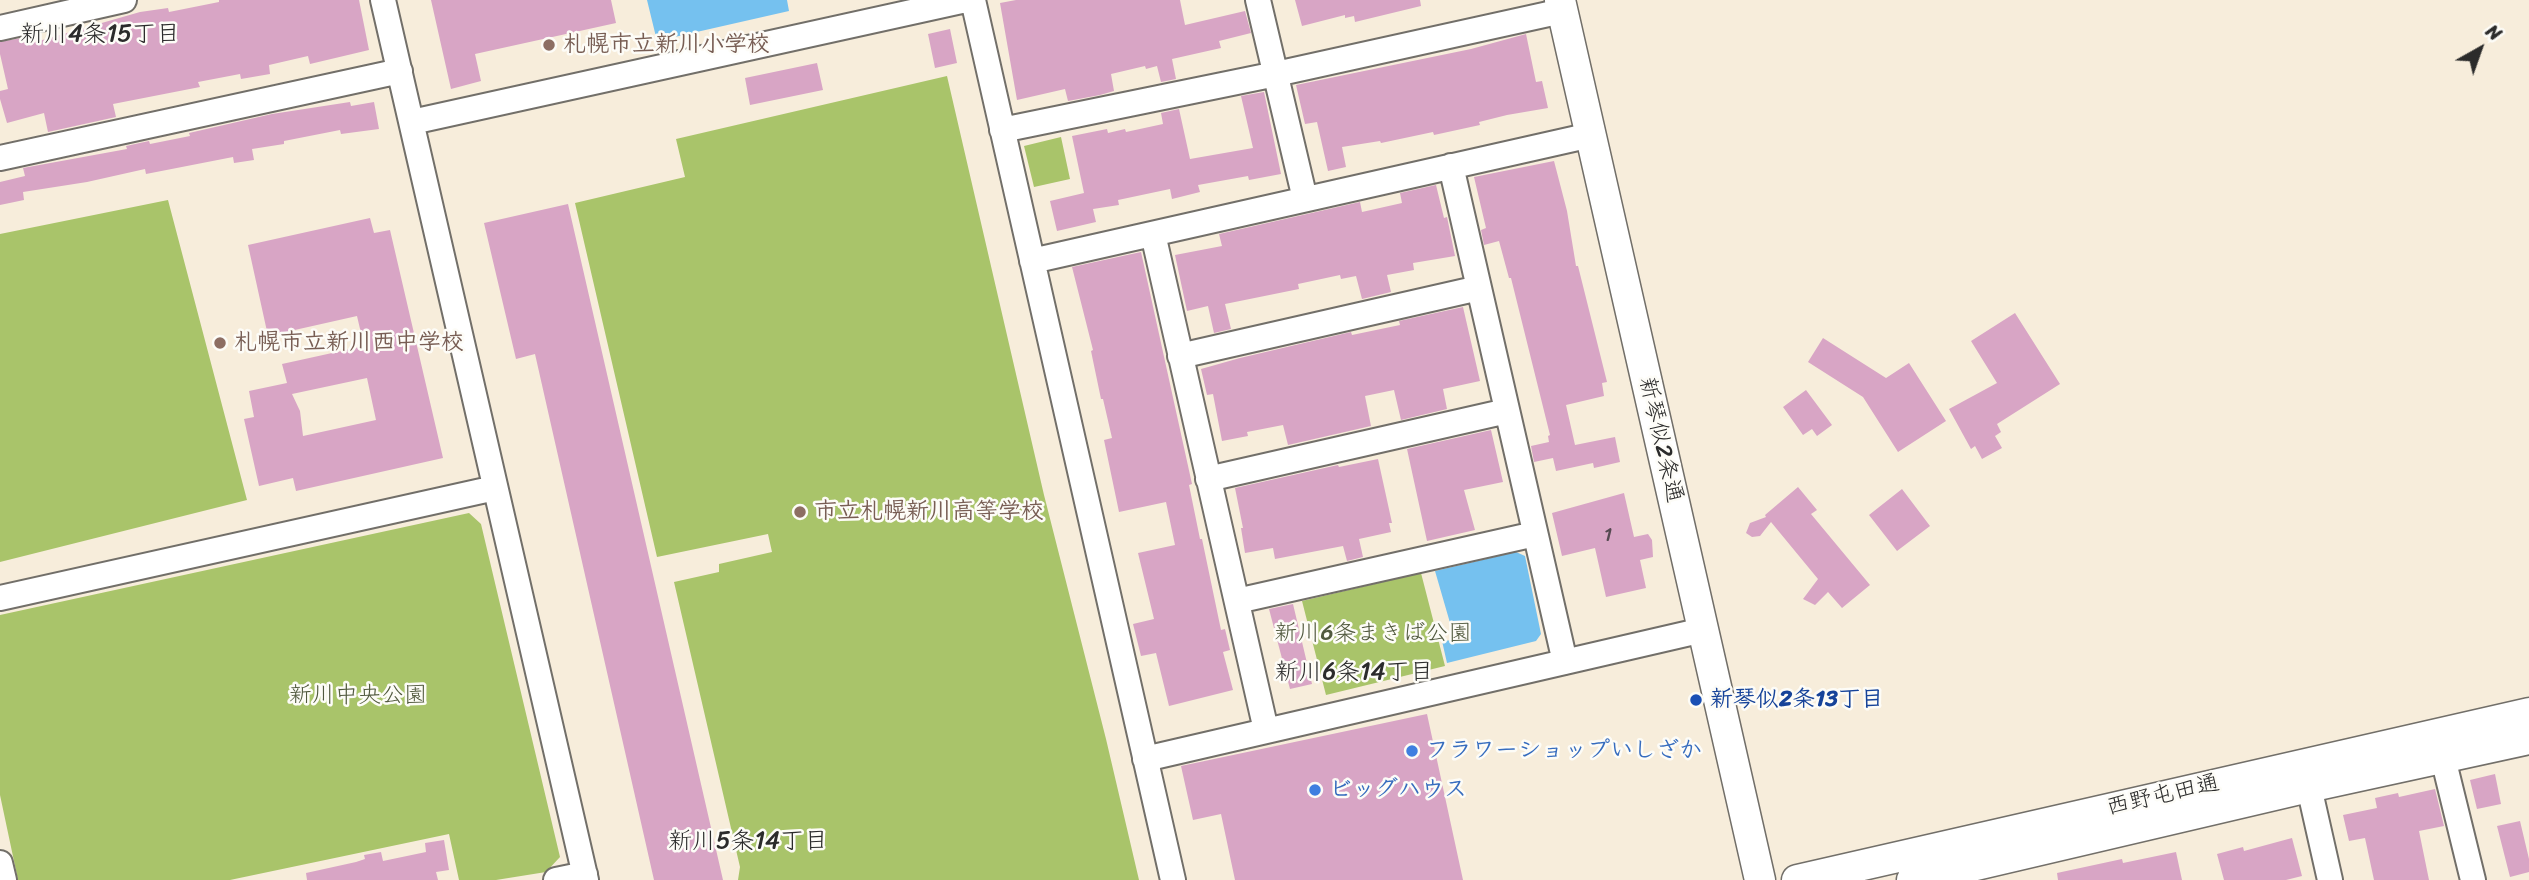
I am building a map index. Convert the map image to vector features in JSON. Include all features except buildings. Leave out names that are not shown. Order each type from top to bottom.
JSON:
[{"type":"street","points":[[0,28],[124,0]]},
{"type":"street","points":[[383,0],[586,877],[556,880]]},
{"type":"street","points":[[412,122],[966,0]]},
{"type":"street","points":[[973,0],[1173,880]]},
{"type":"street","points":[[1258,0],[1305,199]]},
{"type":"street","points":[[1002,130],[1276,74],[1561,5]]},
{"type":"street","name":"新琴似2条通","points":[[1561,5],[1760,880]]},
{"type":"street","points":[[0,158],[400,71]]},
{"type":"street","points":[[1032,261],[1591,135]]},
{"type":"street","points":[[1451,166],[1565,662]]},
{"type":"street","points":[[1153,234],[1266,730]]},
{"type":"street","points":[[1180,356],[1479,288]]},
{"type":"street","points":[[1208,479],[1507,411]]},
{"type":"street","points":[[0,598],[495,488]]},
{"type":"street","points":[[1237,601],[1535,534]]},
{"type":"street","points":[[1146,759],[1703,630]]},
{"type":"street","name":"西野屯田通","points":[[1797,880],[2529,713]]},
{"type":"street","name":"西野屯田通","points":[[1912,880],[2309,787],[2529,739]]},
{"type":"street","points":[[2443,758],[2473,880]]},
{"type":"street","points":[[2309,787],[2330,880]]},
{"type":"street","points":[[0,863],[4,880]]},
{"type":"green space","name":"市立札幌新川高等学校","points":[[947,76],[1044,495],[1139,880],[738,880],[740,867],[674,582],[719,572],[719,564],[772,552],[768,534],[657,557],[575,203],[685,177],[676,139]]},
{"type":"green space","points":[[1061,137],[1070,179],[1034,187],[1024,146]]},
{"type":"green space","points":[[168,200],[247,500],[0,562],[0,234]]},
{"type":"green space","name":"新川中央公園","points":[[469,513],[481,524],[560,857],[546,872],[496,880],[459,880],[449,834],[230,880],[18,880],[0,795],[0,615]]},
{"type":"green space","name":"新川6条まきば公園","points":[[1421,573],[1445,666],[1326,695],[1302,601]]},
{"type":"water","points":[[647,0],[787,0],[789,11],[657,41]]},
{"type":"water","points":[[1516,552],[1525,556],[1541,634],[1536,641],[1447,663],[1442,641],[1455,640],[1435,571]]},
{"type":"place","name":"札幌市立新川小学校","points":[[549,45]]},
{"type":"place","name":"札幌市立新川西中学校","points":[[220,343]]},
{"type":"place","name":"市立札幌新川高等学校","points":[[800,512]]},
{"type":"place","name":"新琴似2条13丁目","points":[[1696,700]]},
{"type":"place","name":"フラワーショップいしざか","points":[[1412,751]]},
{"type":"place","name":"ビッグハウス","points":[[1315,790]]},
{"type":"district","name":"新川4条15丁目","points":[[100,35]]},
{"type":"district","name":"新川6条14丁目","points":[[1354,673]]},
{"type":"district","name":"新川5条14丁目","points":[[748,842]]}]
